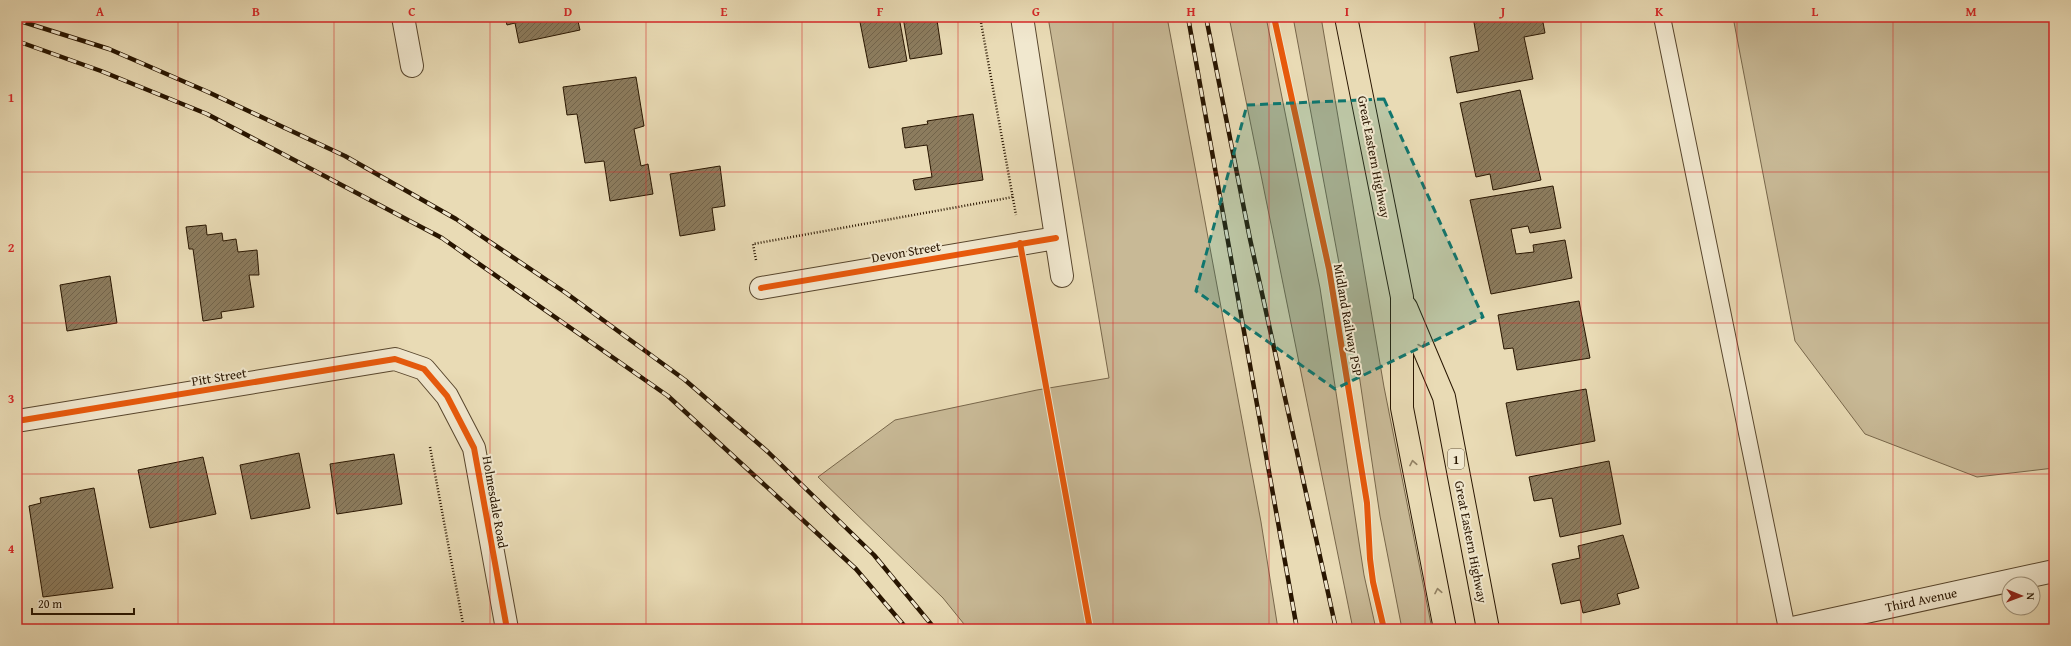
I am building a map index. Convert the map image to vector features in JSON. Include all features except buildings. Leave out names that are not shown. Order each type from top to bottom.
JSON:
[{"type":"highway","name":"Great Eastern Highway","points":[[1346,17],[1402,297],[1444,398],[1488,629]]},
{"type":"highway","name":"Great Eastern Highway","points":[[1402,297],[1402,408],[1445,629]]},
{"type":"street","points":[[403,17],[412,66]]},
{"type":"street","points":[[1022,17],[1062,276]]},
{"type":"street","name":"Devon Street","points":[[761,288],[1056,238]]},
{"type":"street","name":"Pitt Street","points":[[17,421],[395,359],[424,369]]},
{"type":"street","name":"Holmesdale Road","points":[[424,369],[446,396],[474,448],[507,629]]},
{"type":"street","name":"Third Avenue","points":[[1788,629],[2054,571]]},
{"type":"lane","points":[[1662,17],[1788,629]]},
{"type":"path","points":[[980,17],[1020,243]]},
{"type":"path","points":[[761,288],[753,244],[1013,197]]},
{"type":"path","points":[[430,447],[464,629]]},
{"type":"highlighted area","points":[[1384,99],[1483,317],[1335,389],[1196,291],[1247,105]]},
{"type":"shaded area","points":[[1048,17],[1167,17],[1261,522],[1278,629],[968,629],[943,598],[818,477],[895,420],[1037,390],[1109,378]]},
{"type":"shaded area","points":[[1229,17],[1266,17],[1320,288],[1364,575],[1376,629],[1353,629]]},
{"type":"shaded area","points":[[1293,17],[1321,17],[1384,387],[1432,629],[1402,629],[1380,516],[1356,354]]},
{"type":"shaded area","points":[[1733,17],[2054,17],[2054,468],[1977,477],[1865,434],[1795,341]]},
{"type":"railway","points":[[1188,17],[1297,629]]},
{"type":"railway","points":[[1206,17],[1250,239],[1336,629]]},
{"type":"railway","points":[[17,20],[109,49],[208,92],[345,156],[456,219],[566,293],[685,380],[768,452],[874,555],[935,629]]},
{"type":"railway","points":[[17,41],[101,71],[207,114],[442,238],[668,396],[856,569],[907,629]]},
{"type":"cycle path","name":"Midland Railway PSP","points":[[1274,17],[1329,269],[1367,503],[1370,559],[1373,582],[1384,629]]},
{"type":"cycle path","points":[[761,288],[1056,238]]},
{"type":"cycle path","points":[[1020,243],[1090,629]]},
{"type":"cycle path","points":[[17,421],[395,359],[424,369],[447,396],[474,448],[507,629]]}]
